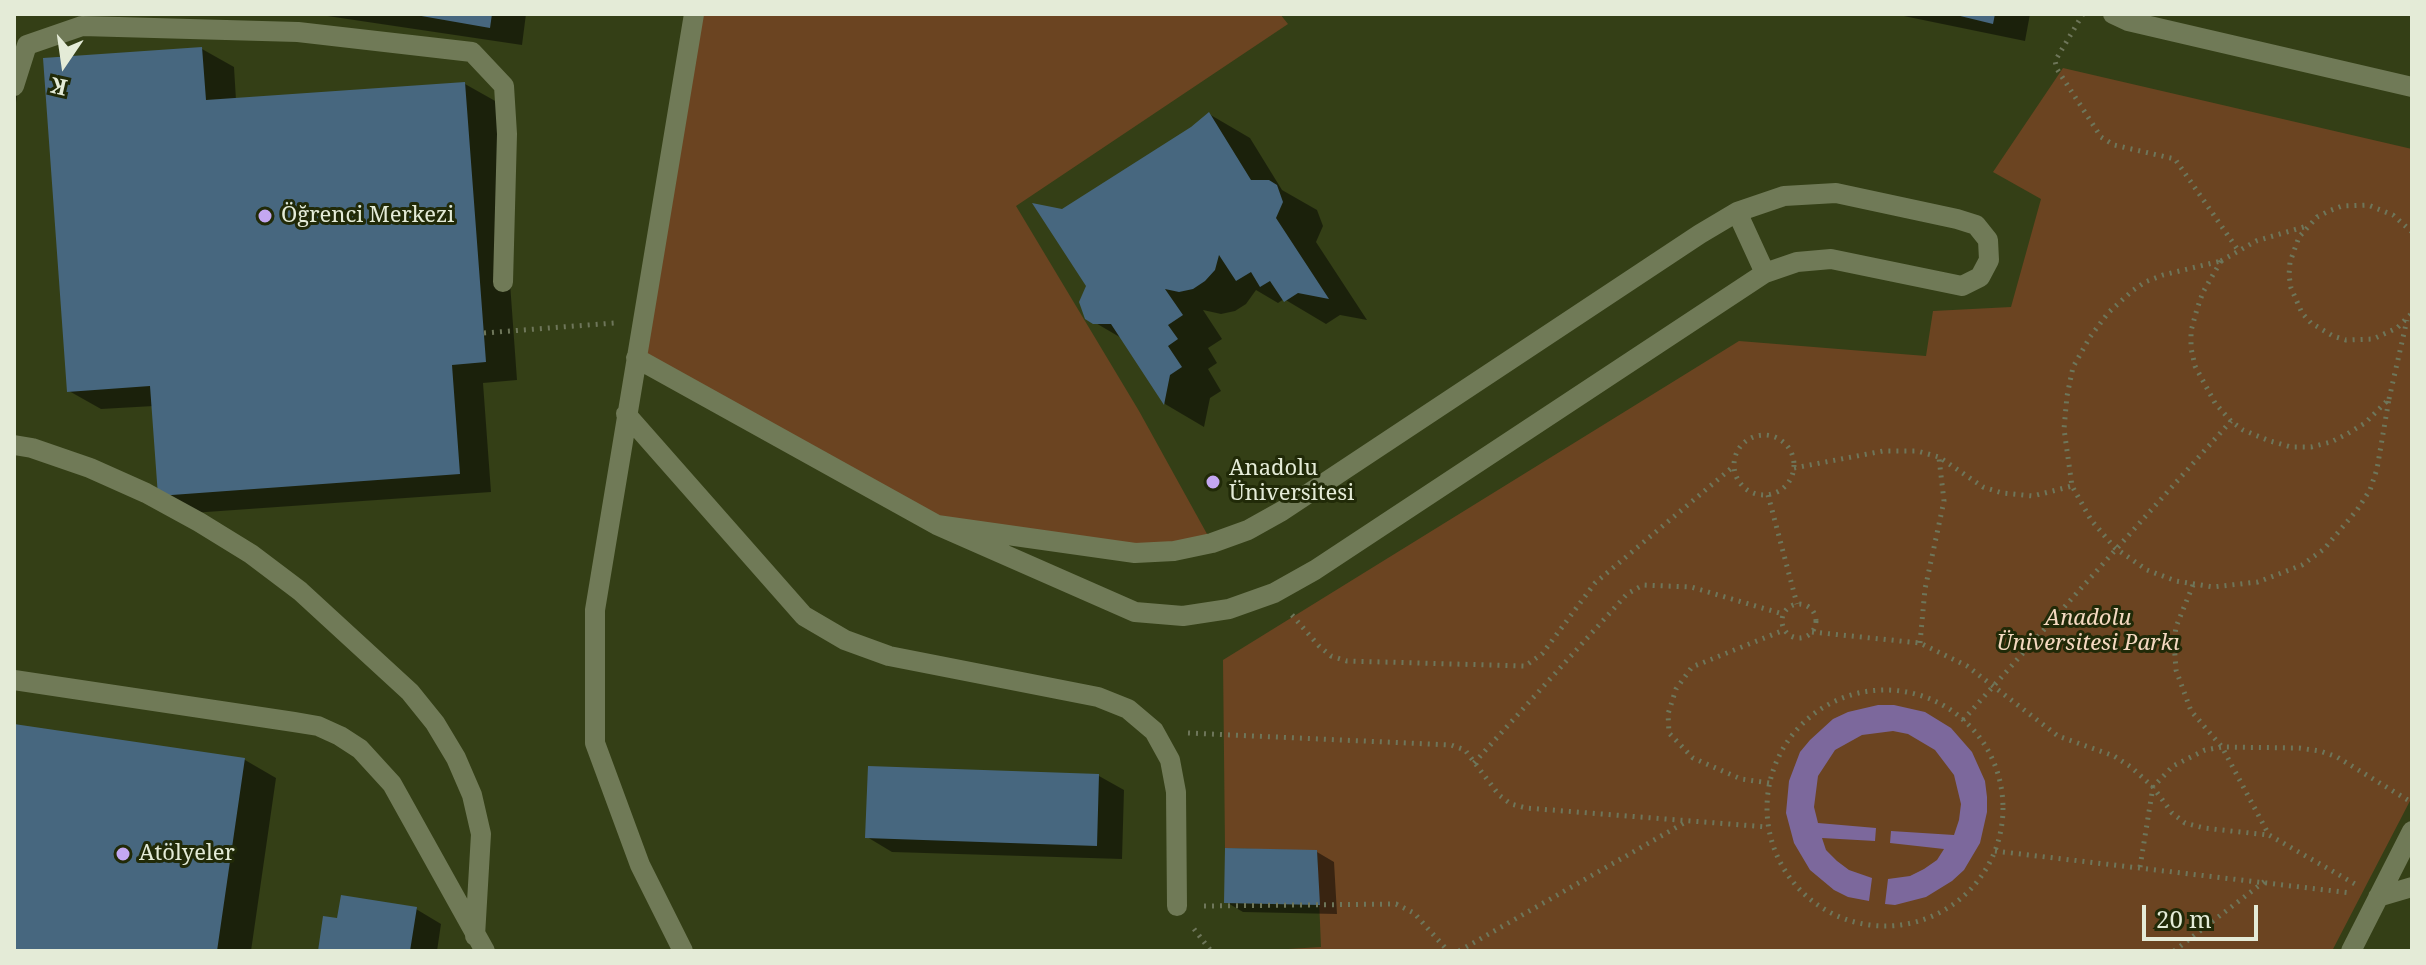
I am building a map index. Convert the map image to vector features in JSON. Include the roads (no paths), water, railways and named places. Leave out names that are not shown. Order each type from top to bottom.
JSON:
[{"type":"street","points":[[683,951],[640,865],[595,743],[595,610],[694,14]]},
{"type":"street","points":[[2113,14],[2128,21],[2412,87]]},
{"type":"street","points":[[14,86],[27,45],[82,26],[298,32],[472,52],[504,86],[507,134],[503,282]]},
{"type":"street","points":[[636,358],[937,525],[1135,612],[1183,616],[1229,609],[1274,593],[1315,570],[1765,273],[1797,262],[1831,259],[1962,286],[1980,277],[1989,260],[1988,240],[1976,225],[1957,219],[1836,193],[1784,196],[1737,212],[1282,511],[1248,530],[1212,543],[1174,551],[1135,553],[937,525]]},
{"type":"street","points":[[1737,212],[1765,273]]},
{"type":"street","points":[[626,414],[804,616],[845,640],[889,656],[1098,697],[1128,709],[1154,731],[1170,760],[1176,792],[1177,906]]},
{"type":"street","points":[[14,445],[90,468],[146,493],[212,530],[300,591],[410,692],[435,723],[456,758],[472,795],[481,834],[480,943]]},
{"type":"street","points":[[14,680],[318,726],[340,736],[360,749],[392,784],[480,943]]},
{"type":"street","points":[[2351,951],[2412,831]]},
{"type":"street","points":[[2378,897],[2412,887]]},
{"type":"place","name":"Öğrenci Merkezi","points":[[265,216]]},
{"type":"place","name":"Anadolu Üniversitesi","points":[[1213,482]]},
{"type":"place","name":"Atölyeler","points":[[123,854]]},
{"type":"park label","name":"Anadolu Üniversitesi Parkı","points":[[2088,632]]}]
